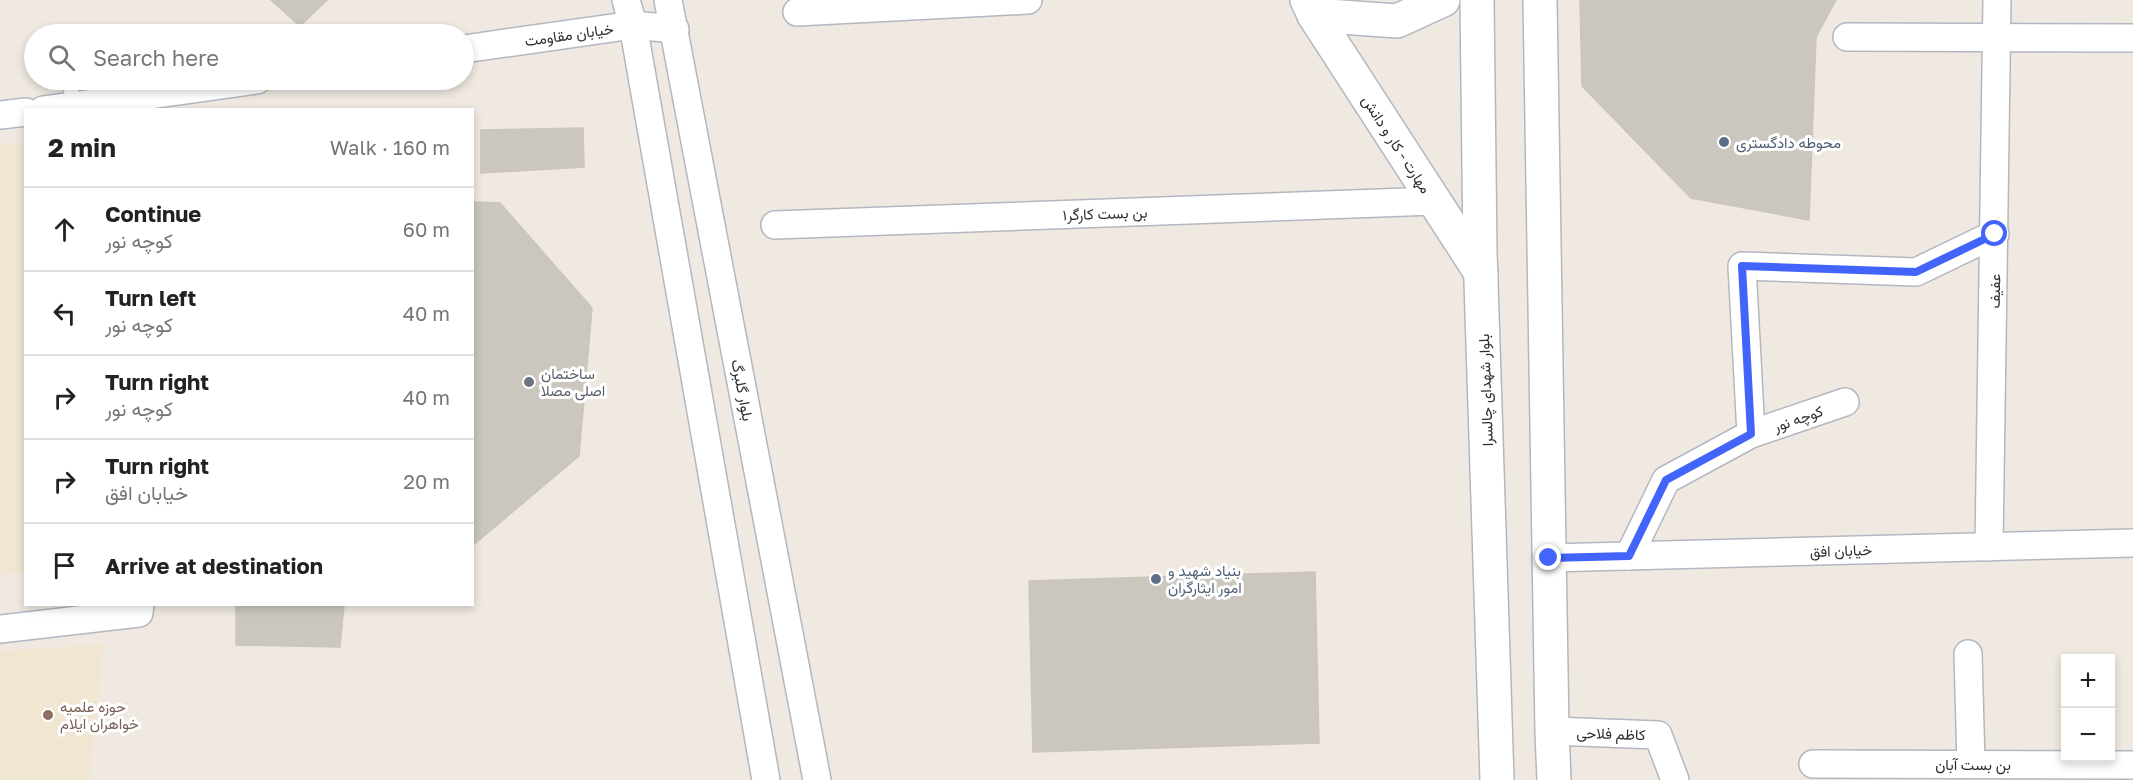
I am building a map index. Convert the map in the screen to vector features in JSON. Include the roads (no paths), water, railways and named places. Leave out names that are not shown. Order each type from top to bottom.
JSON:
[{"type":"main road","name":"مهارت - کار و دانش","points":[[1310,7],[1397,21],[1443,0]]},
{"type":"main road","name":"بلوار شهدای چالسرا","points":[[1477,0],[1481,273],[1497,780]]},
{"type":"main road","points":[[1540,0],[1554,780]]},
{"type":"main road","name":"مهارت - کار و دانش","points":[[1310,7],[1481,273]]},
{"type":"street","name":"بلوار گلبرگ","points":[[668,0],[817,780]]},
{"type":"street","points":[[797,12],[1028,0]]},
{"type":"street","name":"عفیف","points":[[1989,547],[1997,0]]},
{"type":"street","name":"خیابان مقاومت","points":[[474,47],[630,12],[675,29]]},
{"type":"street","points":[[630,12],[766,780]]},
{"type":"street","points":[[1847,37],[2133,38]]},
{"type":"street","points":[[64,108],[153,102],[210,90]]},
{"type":"street","points":[[0,115],[24,112]]},
{"type":"street","name":"بن بست کارگر۱","points":[[775,225],[1434,201]]},
{"type":"street","name":"کوچه نور","points":[[1751,434],[1742,266],[1916,272],[1995,234]]},
{"type":"street","name":"کوچه نور","points":[[1629,556],[1666,480],[1751,434],[1845,402]]},
{"type":"street","name":"خیابان افق","points":[[1549,558],[2133,543]]},
{"type":"street","points":[[0,629],[139,609]]},
{"type":"street","points":[[1968,654],[1971,764]]},
{"type":"street","name":"کاظم فلاحی","points":[[1552,731],[1658,735],[1675,780]]},
{"type":"street","name":"بن بست آبان","points":[[1813,764],[2133,765]]},
{"type":"lane","points":[[75,90],[85,106]]},
{"type":"place","name":"محوطه دادگستری","points":[[1724,142]]},
{"type":"place","name":"ساختمان اصلی مصلا","points":[[529,382]]},
{"type":"place","name":"بنیاد شهید و امور ایثارگران","points":[[1156,579]]},
{"type":"place","name":"حوزه علمیه خواهران ایلام","points":[[48,715]]}]
